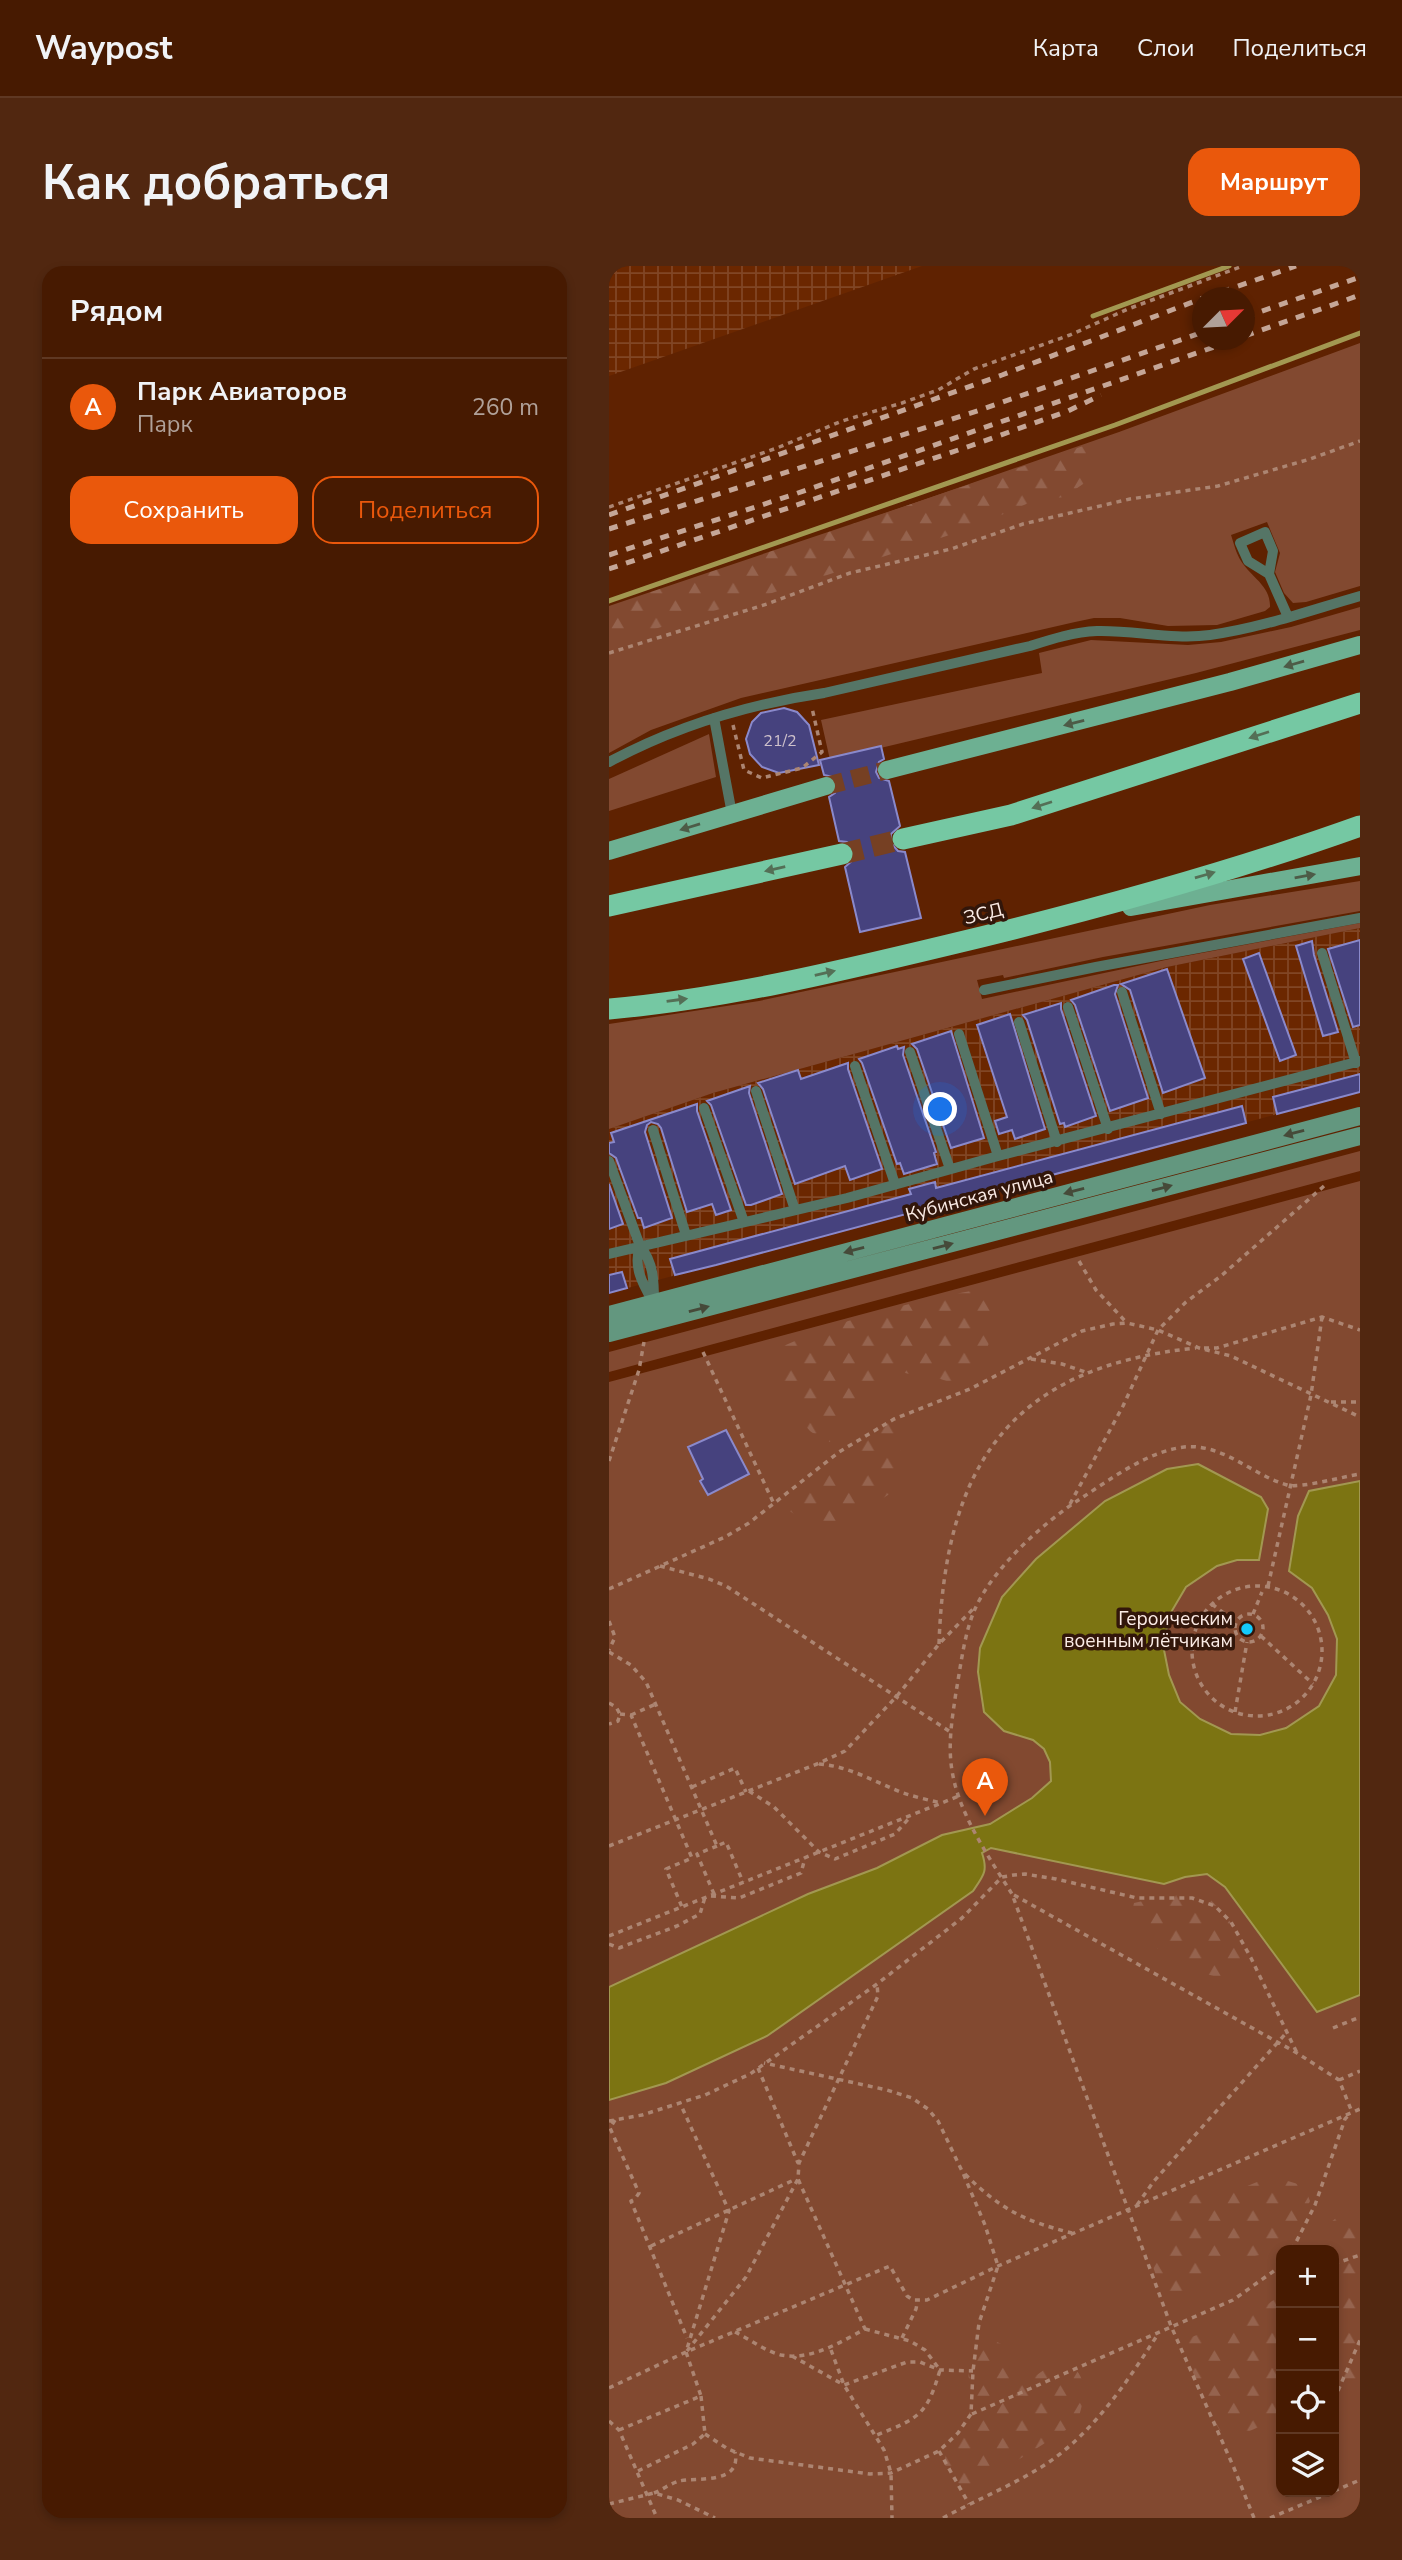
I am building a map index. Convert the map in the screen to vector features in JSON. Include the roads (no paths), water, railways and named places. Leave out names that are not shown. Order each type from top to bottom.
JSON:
[{"type":"highway","points":[[903,839],[1011,814],[1360,703]]},
{"type":"highway","name":"ЗСД","points":[[609,1009],[758,988],[1045,922],[1299,848],[1360,826]]},
{"type":"highway","points":[[609,906],[842,854]]},
{"type":"main road","points":[[887,770],[1217,686],[1360,645]]},
{"type":"main road","points":[[609,851],[826,786]]},
{"type":"main road","points":[[1045,922],[1360,866]]},
{"type":"main road","name":"Кубинская улица","points":[[609,1333],[656,1311],[1360,1115]]},
{"type":"main road","name":"Кубинская улица","points":[[609,1315],[656,1311],[1360,1136]]},
{"type":"lane","points":[[1269,574],[1288,617]]},
{"type":"lane","points":[[609,762],[654,739],[731,713],[1030,646],[1062,635],[1098,631],[1165,636],[1208,635],[1288,617],[1360,596]]},
{"type":"lane","points":[[714,718],[732,814]]},
{"type":"lane","points":[[984,990],[1360,918]]},
{"type":"lane","points":[[609,1254],[795,1210],[1358,1062],[1322,953]]},
{"type":"lane","points":[[1122,992],[1161,1115]]},
{"type":"lane","points":[[1068,1007],[1108,1129]]},
{"type":"lane","points":[[1020,1022],[1057,1142]]},
{"type":"lane","points":[[959,1034],[998,1156]]},
{"type":"lane","points":[[910,1052],[950,1169]]},
{"type":"lane","points":[[855,1066],[895,1184]]},
{"type":"lane","points":[[756,1091],[795,1210]]},
{"type":"lane","points":[[704,1108],[744,1222]]},
{"type":"lane","points":[[653,1130],[686,1235]]},
{"type":"lane","points":[[609,1161],[640,1247],[635,1259],[641,1281],[656,1311]]},
{"type":"waterway","points":[[1093,316],[1229,266]]},
{"type":"waterway","points":[[609,601],[1115,425],[1360,333]]},
{"type":"tunnel","points":[[826,786],[887,770]]},
{"type":"tunnel","points":[[842,854],[903,839]]},
{"type":"railway","points":[[1236,287],[1296,266]]},
{"type":"railway","points":[[1255,314],[1360,277]]},
{"type":"railway","points":[[1255,332],[1360,295]]},
{"type":"railway","points":[[609,515],[1002,375],[1192,302]]},
{"type":"railway","points":[[609,529],[980,410],[1192,336]]},
{"type":"railway","points":[[609,555],[795,494],[1205,350]]},
{"type":"railway","points":[[609,569],[970,446],[1068,411],[1101,395]]},
{"type":"place","name":"Героическим военным лётчикам","points":[[1247,1629]]},
{"type":"place","name":"Парк Авиаторов","points":[[985,1816]]}]
